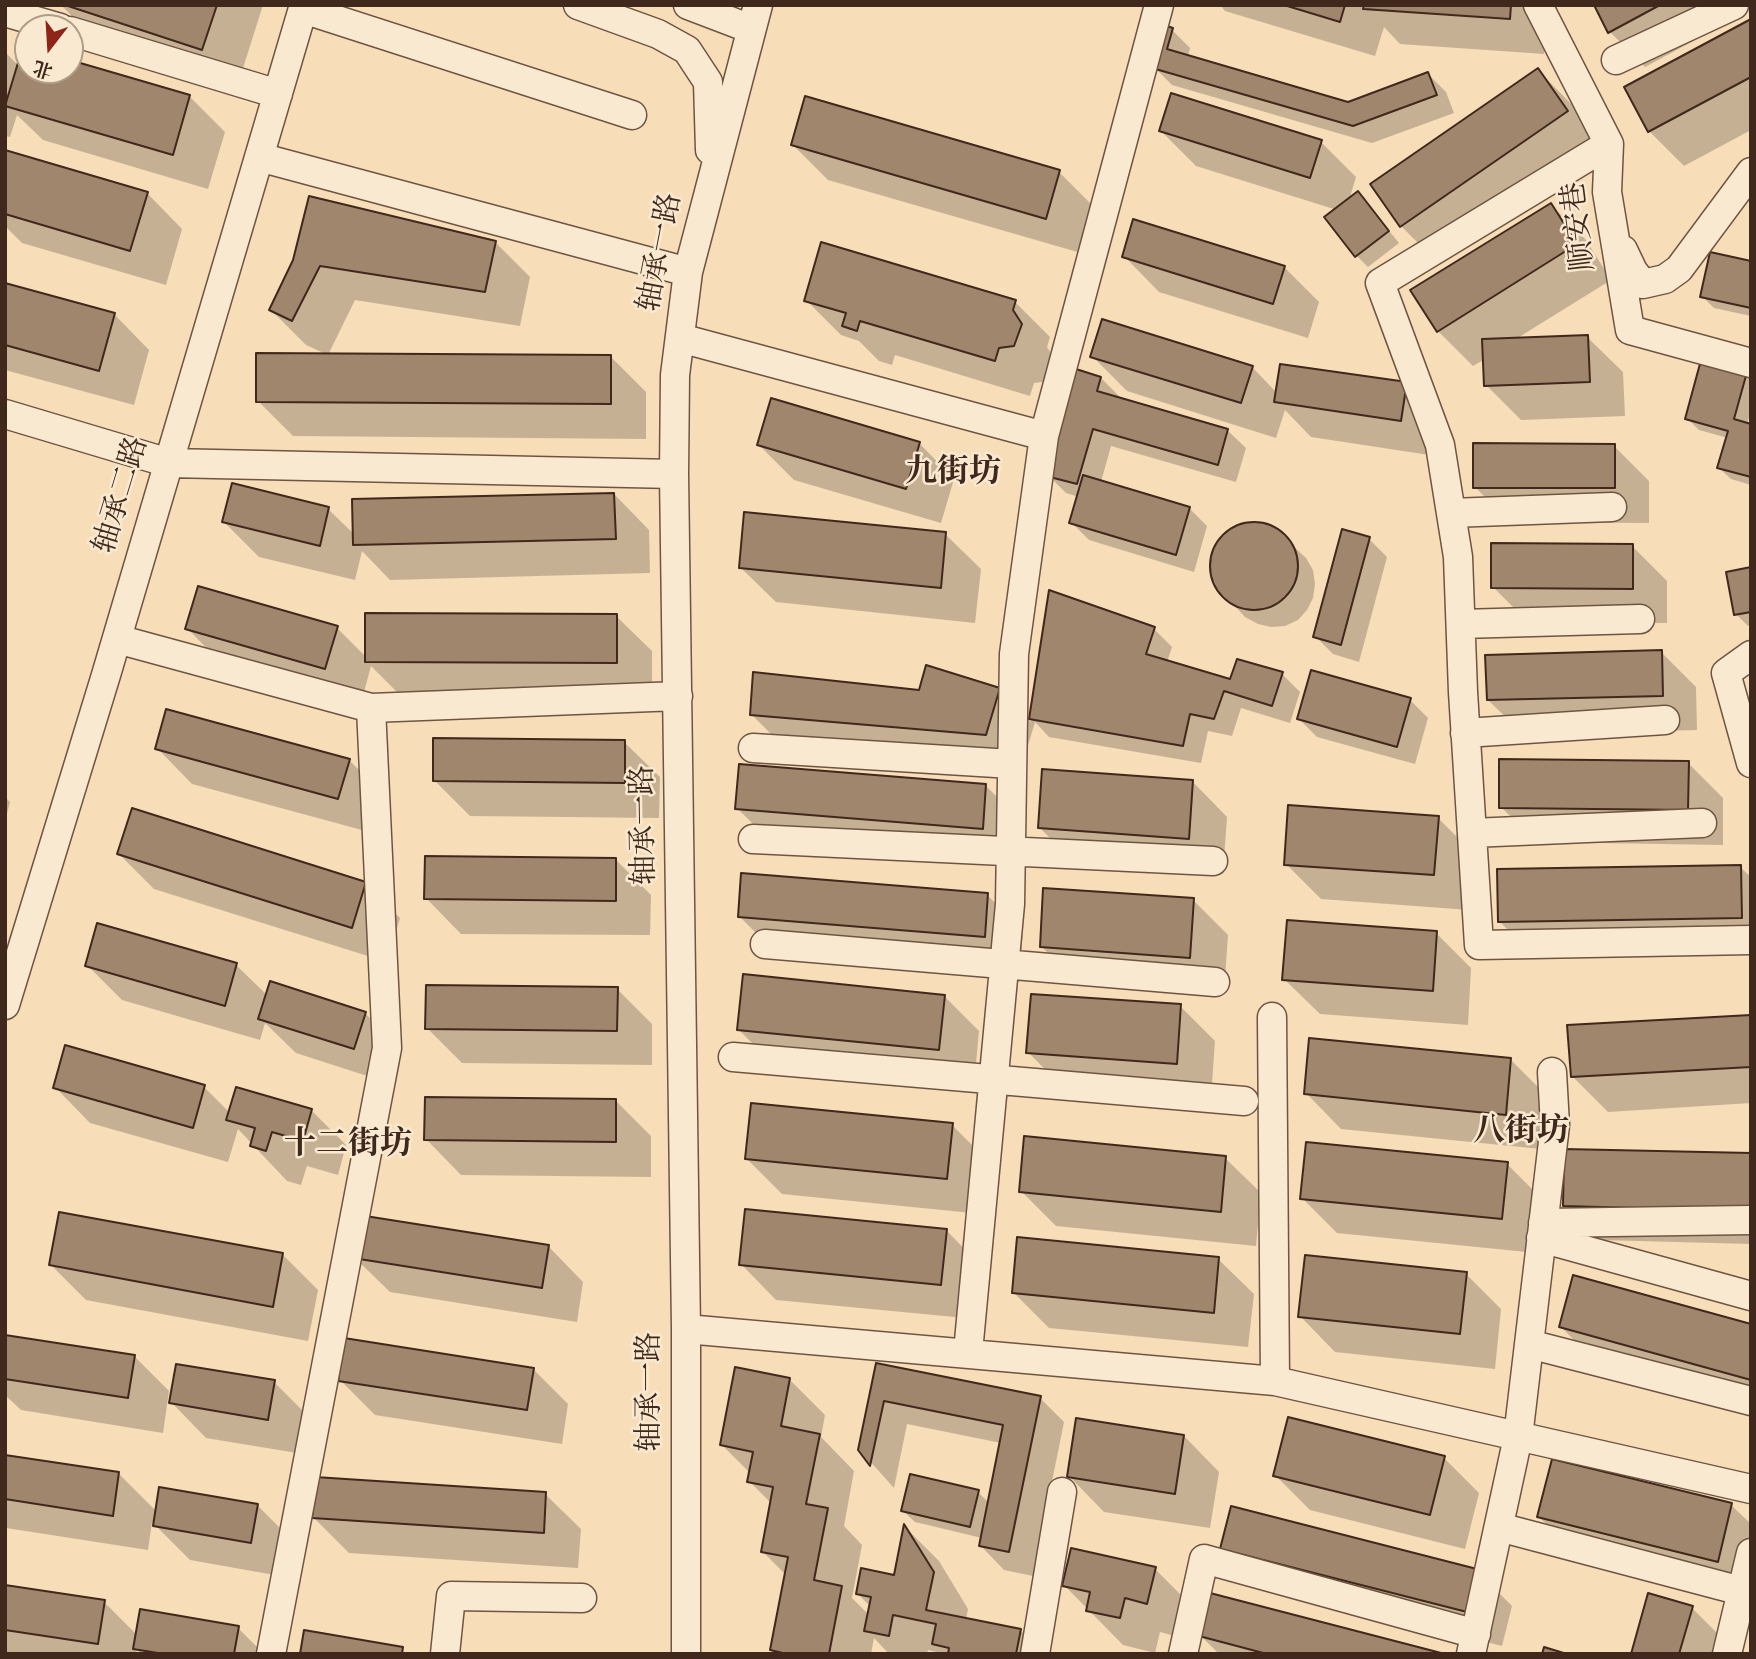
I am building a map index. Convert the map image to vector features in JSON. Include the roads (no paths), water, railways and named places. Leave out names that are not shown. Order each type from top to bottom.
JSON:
[{"type":"street","points":[[578,5],[657,34],[687,50],[708,82],[711,181]]},
{"type":"street","points":[[688,5],[754,17]]},
{"type":"street","points":[[968,1352],[1010,904],[1014,654],[1044,436],[1159,5]]},
{"type":"street","name":"顺安巷","points":[[1538,5],[1609,144],[1607,192],[1630,330],[1751,363]]},
{"type":"street","points":[[1616,60],[1734,5]]},
{"type":"street","points":[[304,7],[632,115]]},
{"type":"street","name":"轴承二路","points":[[5,1004],[117,639],[304,7]]},
{"type":"street","name":"轴承一路","points":[[686,1654],[686,1329],[674,474],[675,375],[688,272],[754,17]]},
{"type":"street","points":[[84,35],[278,94]]},
{"type":"street","points":[[1609,144],[1380,283],[1440,444],[1458,557],[1465,733],[1479,945],[1751,940]]},
{"type":"street","points":[[259,157],[688,272]]},
{"type":"street","points":[[1614,230],[1633,271],[1643,284],[1665,279],[1679,269],[1751,172]]},
{"type":"street","points":[[680,338],[1044,436]]},
{"type":"street","points":[[5,414],[169,463],[674,474]]},
{"type":"street","points":[[1451,513],[1612,507]]},
{"type":"street","points":[[1461,624],[1640,619]]},
{"type":"street","points":[[117,639],[371,708],[678,696]]},
{"type":"street","points":[[1751,655],[1726,673],[1751,763]]},
{"type":"street","points":[[271,1654],[387,1048],[371,708]]},
{"type":"street","points":[[1465,733],[1665,720]]},
{"type":"street","points":[[753,748],[1012,764]]},
{"type":"street","points":[[1472,833],[1702,823]]},
{"type":"street","points":[[752,839],[1213,861]]},
{"type":"street","points":[[765,944],[1215,982]]},
{"type":"street","points":[[1272,1017],[1275,1381]]},
{"type":"street","points":[[733,1057],[1244,1101]]},
{"type":"street","points":[[1183,1654],[1204,1559],[1474,1644],[1518,1437],[1555,1125],[1552,1072]]},
{"type":"street","points":[[1542,1231],[1751,1220]]},
{"type":"street","points":[[1542,1231],[1751,1296]]},
{"type":"street","points":[[686,1329],[1275,1381],[1751,1489]]},
{"type":"street","points":[[1529,1344],[1751,1401]]},
{"type":"street","points":[[1035,1654],[1062,1492]]},
{"type":"street","points":[[1499,1527],[1730,1588]]},
{"type":"street","points":[[1727,1654],[1751,1553]]},
{"type":"street","points":[[445,1654],[451,1597],[582,1598]]},
{"type":"district","name":"九街坊","points":[[953,476]]},
{"type":"district","name":"八街坊","points":[[1521,1135]]},
{"type":"district","name":"十二街坊","points":[[348,1148]]}]
